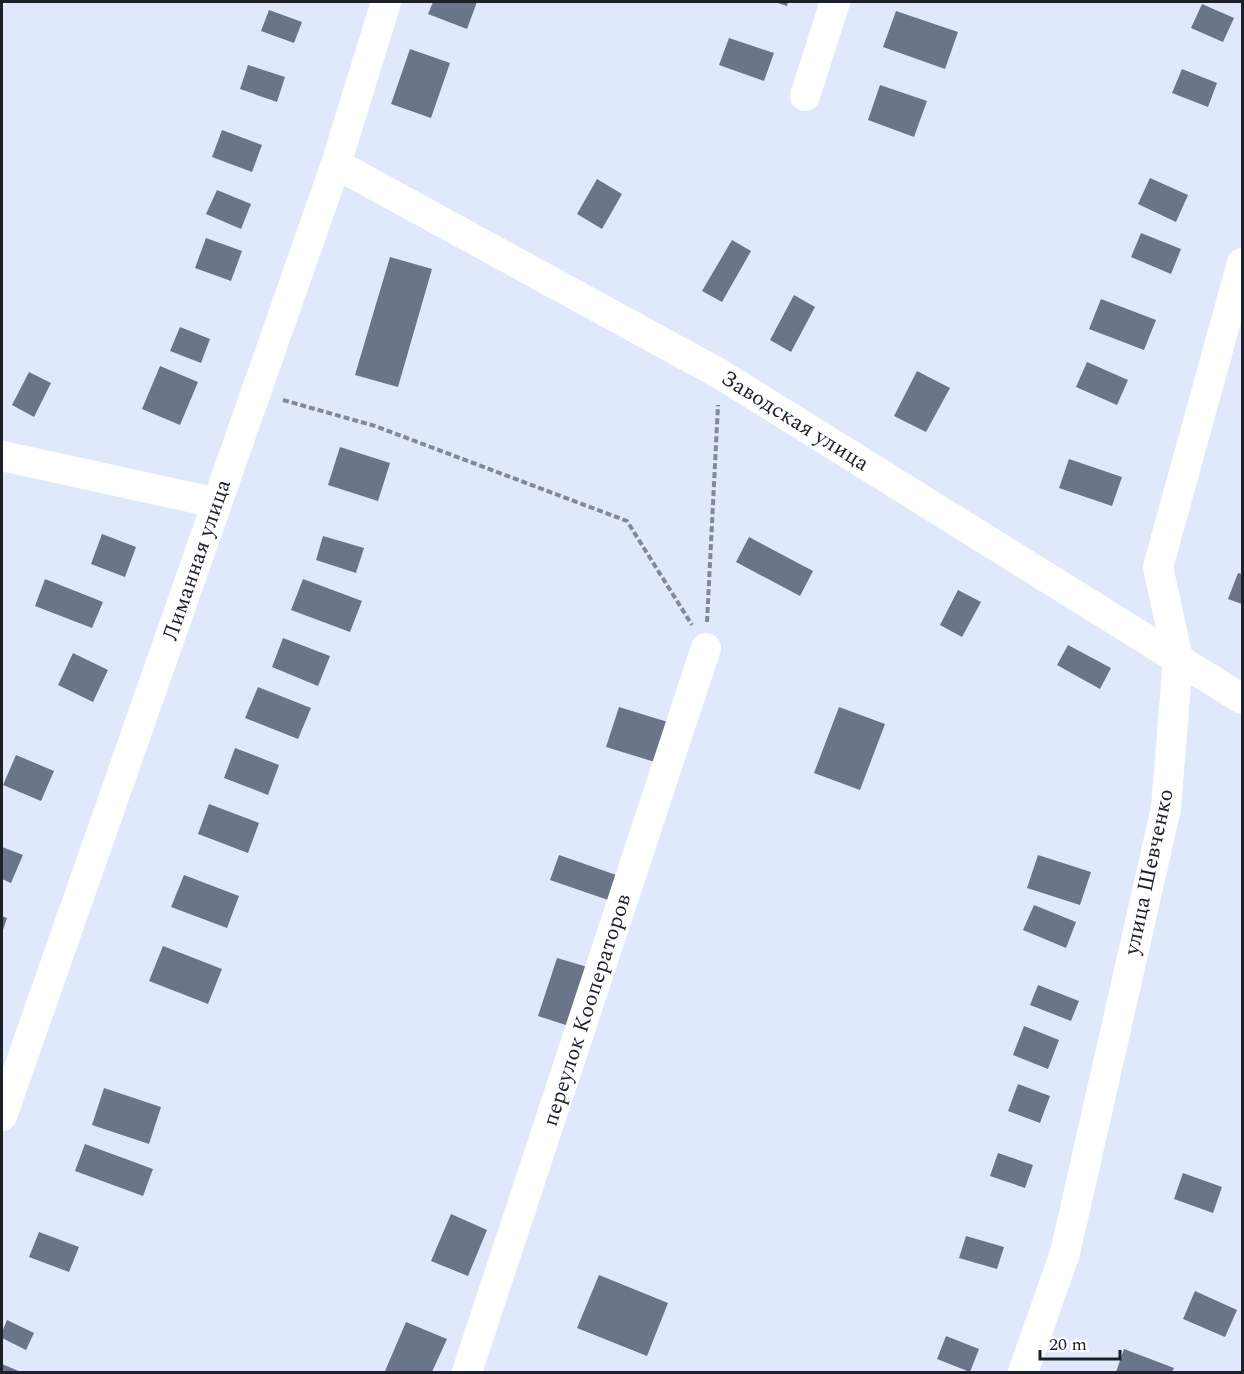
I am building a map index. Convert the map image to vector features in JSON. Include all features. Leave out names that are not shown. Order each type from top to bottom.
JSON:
[{"type":"street","name":"Лиманная улица","points":[[2,1116],[336,164],[386,2]]},
{"type":"street","points":[[805,96],[834,2]]},
{"type":"street","name":"Заводская улица","points":[[336,164],[720,374],[1242,699]]},
{"type":"street","name":"улица Шевченко","points":[[1023,1372],[1065,1253],[1166,808],[1178,659],[1158,567],[1242,263]]},
{"type":"street","points":[[2,456],[217,503]]},
{"type":"street","name":"переулок Кооператоров","points":[[467,1372],[706,648]]},
{"type":"path","points":[[706,648],[720,374]]},
{"type":"path","points":[[256,392],[375,426],[627,521],[706,648]]},
{"type":"building","points":[[433,2],[477,2],[467,29],[428,14]]},
{"type":"building","points":[[774,2],[788,2],[787,6]]},
{"type":"building","points":[[1202,4],[1234,18],[1223,42],[1191,28]]},
{"type":"building","points":[[269,10],[302,22],[294,43],[261,31]]},
{"type":"building","points":[[896,11],[958,32],[945,69],[883,47]]},
{"type":"building","points":[[729,38],[774,53],[764,81],[719,65]]},
{"type":"building","points":[[410,49],[450,63],[431,118],[391,104]]},
{"type":"building","points":[[248,65],[285,77],[277,102],[240,89]]},
{"type":"building","points":[[1182,69],[1217,83],[1208,107],[1172,93]]},
{"type":"building","points":[[880,85],[927,101],[914,137],[868,120]]},
{"type":"building","points":[[222,130],[262,145],[252,172],[212,157]]},
{"type":"building","points":[[1150,178],[1188,195],[1176,222],[1138,204]]},
{"type":"building","points":[[597,179],[622,194],[602,229],[577,214]]},
{"type":"building","points":[[217,190],[251,204],[241,229],[206,214]]},
{"type":"building","points":[[1141,233],[1181,249],[1171,274],[1131,257]]},
{"type":"building","points":[[206,238],[242,251],[231,281],[195,268]]},
{"type":"building","points":[[732,240],[751,251],[722,302],[702,291]]},
{"type":"building","points":[[390,257],[432,269],[398,387],[355,375]]},
{"type":"building","points":[[794,295],[815,307],[791,352],[770,340]]},
{"type":"building","points":[[1101,299],[1156,320],[1144,350],[1089,329]]},
{"type":"building","points":[[180,327],[210,339],[201,363],[170,351]]},
{"type":"building","points":[[1087,362],[1128,380],[1117,405],[1076,387]]},
{"type":"building","points":[[160,366],[198,382],[180,425],[142,409]]},
{"type":"building","points":[[917,371],[950,388],[926,432],[894,416]]},
{"type":"building","points":[[29,372],[51,383],[34,417],[12,405]]},
{"type":"building","points":[[340,447],[390,463],[378,501],[328,485]]},
{"type":"building","points":[[1069,459],[1122,477],[1112,506],[1059,488]]},
{"type":"building","points":[[102,534],[136,547],[125,577],[91,564]]},
{"type":"building","points":[[323,536],[364,548],[356,573],[316,560]]},
{"type":"building","points":[[749,537],[813,571],[800,596],[736,562]]},
{"type":"building","points":[[1238,573],[1242,574],[1242,604],[1228,599]]},
{"type":"building","points":[[45,579],[103,602],[92,628],[35,606]]},
{"type":"building","points":[[303,579],[362,601],[350,632],[291,610]]},
{"type":"building","points":[[958,590],[981,602],[962,637],[940,625]]},
{"type":"building","points":[[283,638],[330,656],[318,686],[272,667]]},
{"type":"building","points":[[1068,645],[1111,668],[1100,689],[1057,665]]},
{"type":"building","points":[[73,653],[108,670],[93,702],[58,685]]},
{"type":"building","points":[[258,687],[311,708],[298,739],[245,718]]},
{"type":"building","points":[[619,707],[671,723],[658,763],[606,747]]},
{"type":"building","points":[[839,707],[885,724],[860,790],[814,773]]},
{"type":"building","points":[[235,748],[279,765],[268,795],[224,778]]},
{"type":"building","points":[[16,755],[54,771],[41,801],[3,785]]},
{"type":"building","points":[[209,804],[259,823],[248,853],[198,834]]},
{"type":"building","points":[[2,847],[23,855],[11,883],[2,879]]},
{"type":"building","points":[[559,855],[619,876],[611,901],[550,880]]},
{"type":"building","points":[[1038,855],[1091,872],[1080,905],[1027,888]]},
{"type":"building","points":[[184,875],[239,896],[227,928],[171,907]]},
{"type":"building","points":[[1034,905],[1076,922],[1066,948],[1023,930]]},
{"type":"building","points":[[2,916],[7,918],[2,933]]},
{"type":"building","points":[[163,946],[222,969],[208,1004],[149,981]]},
{"type":"building","points":[[557,958],[591,968],[572,1027],[538,1016]]},
{"type":"building","points":[[1038,985],[1079,1001],[1071,1021],[1030,1005]]},
{"type":"building","points":[[1024,1026],[1059,1040],[1048,1069],[1013,1055]]},
{"type":"building","points":[[1018,1084],[1050,1096],[1040,1123],[1008,1111]]},
{"type":"building","points":[[104,1088],[161,1107],[149,1144],[92,1125]]},
{"type":"building","points":[[85,1144],[153,1169],[143,1196],[75,1171]]},
{"type":"building","points":[[998,1153],[1033,1165],[1025,1188],[990,1176]]},
{"type":"building","points":[[1183,1173],[1222,1187],[1213,1213],[1174,1199]]},
{"type":"building","points":[[451,1214],[487,1230],[468,1276],[431,1261]]},
{"type":"building","points":[[39,1232],[79,1247],[69,1272],[29,1257]]},
{"type":"building","points":[[966,1236],[1004,1247],[997,1269],[959,1258]]},
{"type":"building","points":[[599,1275],[668,1303],[647,1356],[577,1328]]},
{"type":"building","points":[[1195,1291],[1237,1310],[1225,1337],[1183,1319]]},
{"type":"building","points":[[7,1320],[34,1333],[26,1350],[2,1338]]},
{"type":"building","points":[[406,1322],[447,1339],[432,1372],[385,1371]]},
{"type":"building","points":[[946,1336],[979,1349],[970,1372],[937,1359]]},
{"type":"building","points":[[1124,1349],[1174,1368],[1172,1372],[1116,1372]]},
{"type":"building","points":[[2,1364],[21,1372],[2,1372]]}]
